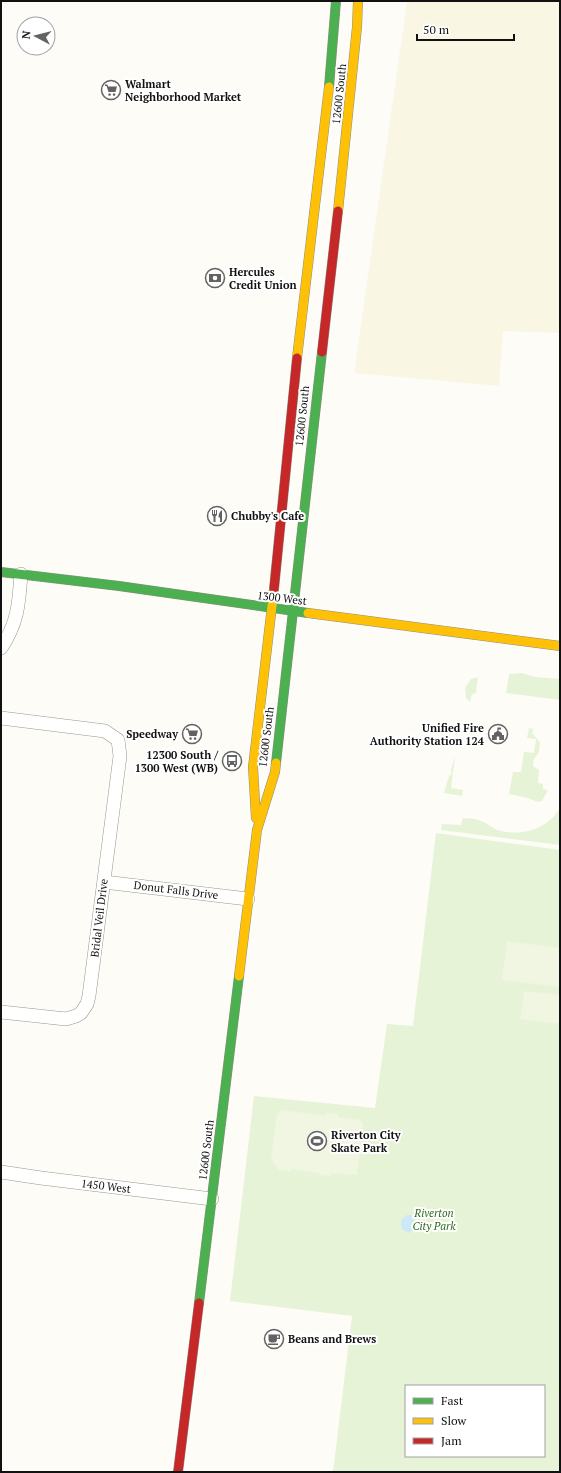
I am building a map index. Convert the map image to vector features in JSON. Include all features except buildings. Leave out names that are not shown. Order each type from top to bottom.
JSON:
[{"type":"main road","name":"12600 South","points":[[257,830],[253,767],[272,608],[302,314],[328,99],[336,1]]},
{"type":"main road","name":"12600 South","points":[[178,1472],[257,830],[275,772],[347,131],[358,27],[358,1]]},
{"type":"main road","name":"1300 West","points":[[1,572],[119,586],[293,611],[560,646]]},
{"type":"street","points":[[1,648],[16,620],[21,574]]},
{"type":"street","name":"Bridal Veil Drive","points":[[1,718],[99,729],[110,733],[118,740],[120,756],[89,996],[84,1009],[76,1016],[66,1019],[1,1012]]},
{"type":"street","name":"Donut Falls Drive","points":[[104,882],[248,899]]},
{"type":"street","name":"1450 West","points":[[1,1172],[212,1200]]},
{"type":"shaded area","points":[[407,1],[560,1],[560,333],[503,331],[499,386],[354,373]]},
{"type":"green space","points":[[522,673],[536,677],[560,679],[560,700],[506,693],[509,674]]},
{"type":"green space","points":[[478,677],[476,693],[472,694],[470,702],[466,698],[465,688],[471,679]]},
{"type":"green space","points":[[529,728],[534,729],[532,733],[540,742],[539,752],[534,759],[533,766],[539,770],[538,783],[543,784],[543,789],[548,790],[542,801],[537,802],[528,798],[509,794],[513,772],[521,772],[524,752],[534,753],[536,739],[527,738]]},
{"type":"green space","points":[[455,756],[451,788],[463,790],[462,796],[444,793],[449,776],[452,774],[451,770]]},
{"type":"green space","points":[[560,808],[560,845],[441,830],[442,824],[461,825],[463,818],[479,820],[497,830],[515,833],[524,832],[532,830],[548,822],[555,816]]},
{"type":"green space","name":"Riverton City Park","points":[[436,833],[560,850],[560,1472],[333,1472],[352,1316],[230,1301],[254,1096],[375,1108],[387,1024],[413,1026]]},
{"type":"green space","points":[[507,941],[560,948],[560,987],[502,980]]},
{"type":"green space","points":[[524,991],[560,995],[560,1024],[520,1019]]},
{"type":"green space","name":"Riverton City Skate Park","points":[[282,1110],[326,1116],[326,1113],[338,1114],[338,1117],[360,1120],[363,1124],[357,1175],[331,1173],[331,1176],[291,1169],[291,1172],[279,1170],[271,1158],[277,1114]]},
{"type":"water","points":[[407,1215],[413,1215],[414,1220],[410,1233],[403,1230],[401,1226],[401,1220]]},
{"type":"traffic: fast","points":[[329,87],[336,1]]},
{"type":"traffic: fast","points":[[276,763],[322,352]]},
{"type":"traffic: fast","points":[[1,572],[119,586],[308,613]]},
{"type":"traffic: fast","points":[[199,1303],[239,976]]},
{"type":"traffic: slow","points":[[338,211],[357,27],[358,1]]},
{"type":"traffic: slow","points":[[297,358],[329,87]]},
{"type":"traffic: slow","points":[[256,818],[253,767],[274,589]]},
{"type":"traffic: slow","points":[[308,613],[560,646]]},
{"type":"traffic: slow","points":[[239,976],[257,830],[275,772],[276,763]]},
{"type":"traffic: jam","points":[[322,352],[338,211]]},
{"type":"traffic: jam","points":[[274,589],[297,358]]},
{"type":"traffic: jam","points":[[178,1472],[199,1303]]},
{"type":"place","name":"Walmart Neighborhood Market","points":[[111,90]]},
{"type":"place","name":"Hercules Credit Union","points":[[215,278]]},
{"type":"place","name":"Chubby's Cafe","points":[[217,516]]},
{"type":"place","name":"Speedway","points":[[192,734]]},
{"type":"place","name":"Unified Fire Authority Station 124","points":[[498,734]]},
{"type":"place","name":"12300 South / 1300 West (WB)","points":[[232,761]]},
{"type":"place","name":"Riverton City Skate Park","points":[[317,1141]]},
{"type":"place","name":"Beans and Brews","points":[[274,1339]]}]
